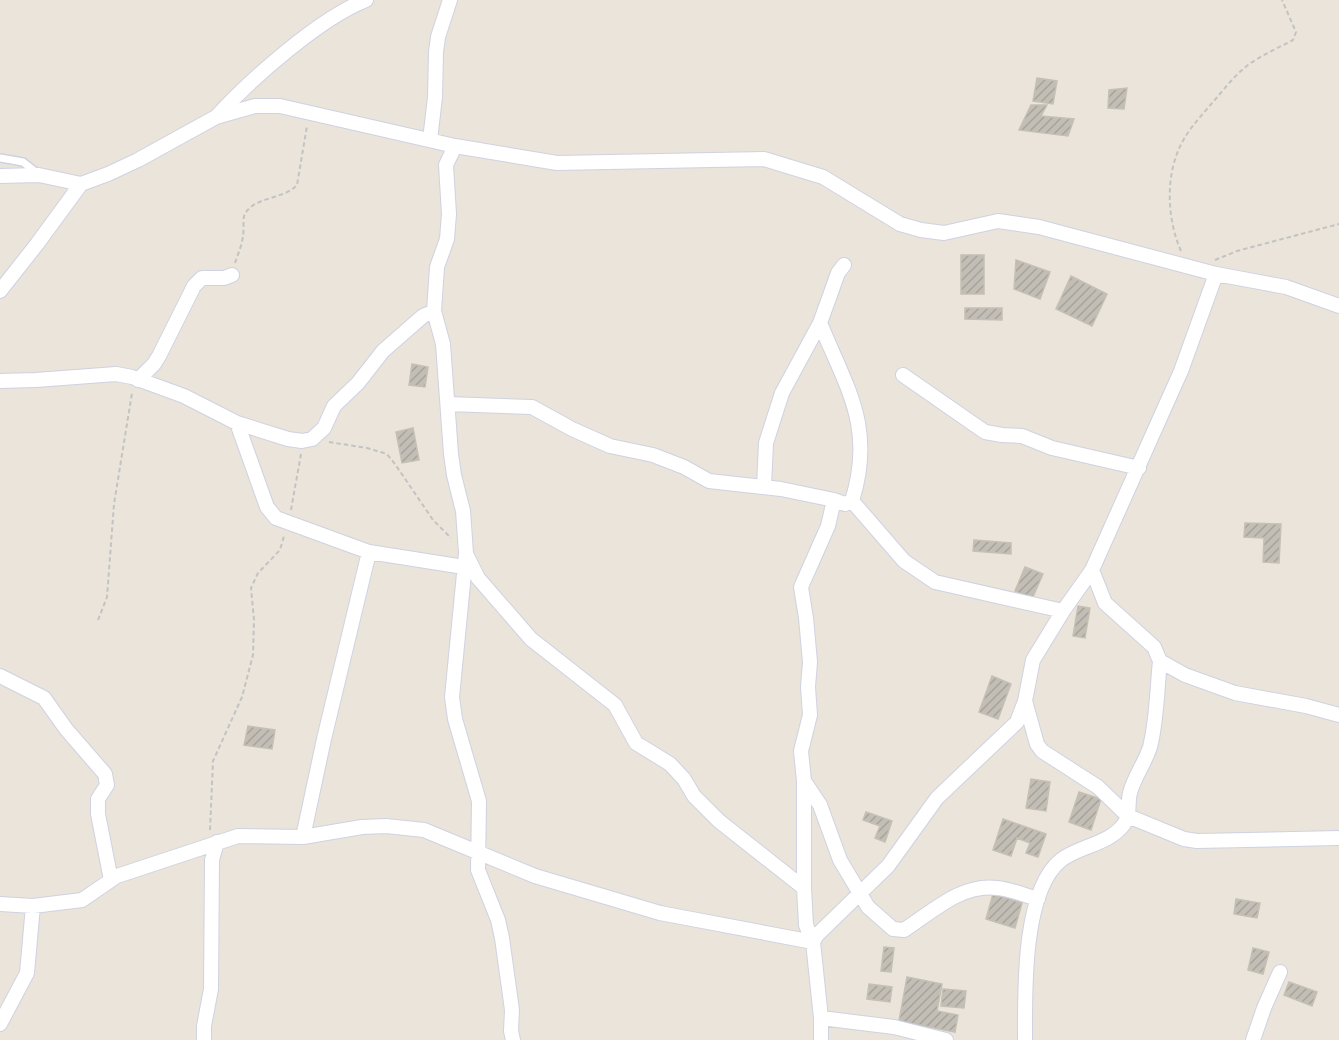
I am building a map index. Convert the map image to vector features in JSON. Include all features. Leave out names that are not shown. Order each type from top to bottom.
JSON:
[{"type":"street","points":[[216,117],[243,88],[293,47],[340,13],[366,0]]},
{"type":"street","points":[[430,140],[435,97],[437,44],[450,0]]},
{"type":"street","points":[[0,176],[39,175],[81,184],[138,160],[216,117],[255,106],[280,106],[454,146],[557,163],[764,159],[823,177],[900,224],[921,231],[944,233],[998,222],[1039,227],[1216,274],[1286,287],[1339,306]]},
{"type":"street","points":[[454,146],[446,165],[449,214],[447,239],[437,267],[435,311],[443,344],[453,464],[463,511],[465,560],[452,697],[455,720],[479,801],[478,870],[498,920],[502,938],[512,1004],[513,1040]]},
{"type":"street","points":[[0,291],[81,184]]},
{"type":"street","points":[[764,486],[766,443],[782,393],[820,322],[838,273],[844,265]]},
{"type":"street","points":[[813,942],[817,935],[895,858],[937,798],[1017,722],[1025,701],[1034,660],[1063,610],[1092,570],[1181,371],[1216,274]]},
{"type":"street","points":[[138,380],[159,356],[194,286],[202,278],[224,278],[232,275]]},
{"type":"street","points":[[0,381],[116,374],[184,396],[237,423],[288,439],[307,440],[324,428],[334,406],[358,383],[383,351],[423,316],[435,311]]},
{"type":"street","points":[[820,322],[856,407],[862,455],[852,501]]},
{"type":"street","points":[[903,375],[985,432],[1022,436],[1052,448],[1139,468]]},
{"type":"street","points":[[448,404],[532,407],[610,446],[653,454],[709,481],[764,486],[845,504],[852,501]]},
{"type":"street","points":[[237,423],[267,507],[276,518],[369,552],[465,560],[519,627],[539,646],[615,705],[636,743],[670,764],[684,779],[694,796],[719,821],[804,888]]},
{"type":"street","points":[[821,1040],[813,942],[806,925],[804,888],[804,781],[801,751],[810,715],[808,687],[810,662],[801,587],[828,526],[834,500]]},
{"type":"street","points":[[852,501],[904,561],[935,582],[1063,610]]},
{"type":"street","points":[[303,837],[369,552]]},
{"type":"street","points":[[1025,1040],[1026,983],[1031,927],[1038,899],[1056,865],[1073,853],[1111,836],[1124,824],[1128,816],[1131,790],[1152,738],[1160,661],[1154,646],[1105,603],[1092,570]]},
{"type":"street","points":[[1160,661],[1185,675],[1235,693],[1306,706],[1339,715]]},
{"type":"street","points":[[0,676],[44,698],[66,729],[105,774],[106,784],[98,798],[98,814],[111,880]]},
{"type":"street","points":[[1025,701],[1037,744],[1042,751],[1098,787],[1128,816],[1184,839],[1197,841],[1339,838]]},
{"type":"street","points":[[804,781],[820,805],[840,860],[871,911],[886,925],[904,930],[958,894],[980,887],[998,888],[1038,899]]},
{"type":"street","points":[[0,904],[33,906],[72,903],[82,900],[111,880],[238,836],[303,837],[362,827],[386,826],[424,830],[535,876],[660,913],[813,942]]},
{"type":"street","points":[[204,1040],[204,1026],[211,989],[214,843]]},
{"type":"street","points":[[0,1024],[27,974],[33,906]]},
{"type":"street","points":[[1253,1040],[1280,972]]},
{"type":"street","points":[[821,1018],[894,1028],[946,1040]]},
{"type":"lane","points":[[0,158],[23,162],[39,175]]},
{"type":"path","points":[[1282,0],[1296,37],[1248,66],[1233,79],[1192,127],[1179,150],[1173,171],[1170,204],[1174,234],[1193,267],[1237,251],[1339,224]]},
{"type":"path","points":[[232,275],[242,241],[244,217],[248,211],[256,204],[292,191],[297,185],[309,112]]},
{"type":"path","points":[[98,620],[107,597],[114,504],[133,388],[138,380]]},
{"type":"path","points":[[214,843],[213,761],[242,697],[252,655],[254,620],[251,588],[258,573],[279,550],[288,524],[307,440],[368,448],[387,454],[433,520],[465,560]]},
{"type":"building","points":[[1037,78],[1057,81],[1053,104],[1033,101]]},
{"type":"building","points":[[1127,88],[1124,109],[1108,108],[1109,90]]},
{"type":"building","points":[[1031,105],[1047,105],[1041,116],[1074,119],[1068,136],[1019,130]]},
{"type":"building","points":[[961,255],[984,255],[984,294],[961,294]]},
{"type":"building","points":[[1016,260],[1050,272],[1040,299],[1014,289]]},
{"type":"building","points":[[1071,276],[1107,294],[1092,326],[1056,309]]},
{"type":"building","points":[[965,308],[1002,308],[1002,320],[965,319]]},
{"type":"building","points":[[412,364],[428,367],[425,387],[409,385]]},
{"type":"building","points":[[413,428],[419,460],[402,463],[396,432]]},
{"type":"building","points":[[1245,523],[1281,524],[1279,563],[1263,562],[1264,538],[1244,537]]},
{"type":"building","points":[[974,540],[1011,543],[1011,554],[973,551]]},
{"type":"building","points":[[1025,567],[1043,574],[1032,599],[1015,591]]},
{"type":"building","points":[[1078,606],[1090,608],[1085,638],[1073,636]]},
{"type":"building","points":[[992,676],[1011,684],[998,719],[979,712]]},
{"type":"building","points":[[248,726],[275,730],[272,749],[244,745]]},
{"type":"building","points":[[1031,779],[1050,782],[1046,811],[1026,808]]},
{"type":"building","points":[[1079,792],[1101,799],[1091,830],[1069,822]]},
{"type":"building","points":[[866,812],[892,821],[885,842],[875,838],[880,826],[863,820]]},
{"type":"building","points":[[1003,819],[1046,834],[1038,857],[1026,853],[1030,843],[1017,838],[1011,856],[993,850]]},
{"type":"building","points":[[993,894],[1022,903],[1015,928],[986,919]]},
{"type":"building","points":[[1236,899],[1260,903],[1257,918],[1234,914]]},
{"type":"building","points":[[884,947],[894,948],[891,972],[881,971]]},
{"type":"building","points":[[1253,948],[1269,952],[1263,974],[1248,970]]},
{"type":"building","points":[[907,977],[942,984],[937,1011],[958,1015],[955,1032],[899,1021]]},
{"type":"building","points":[[1289,982],[1317,992],[1312,1006],[1284,995]]},
{"type":"building","points":[[869,984],[892,987],[890,1002],[867,999]]},
{"type":"building","points":[[943,989],[966,991],[964,1008],[941,1006]]}]
